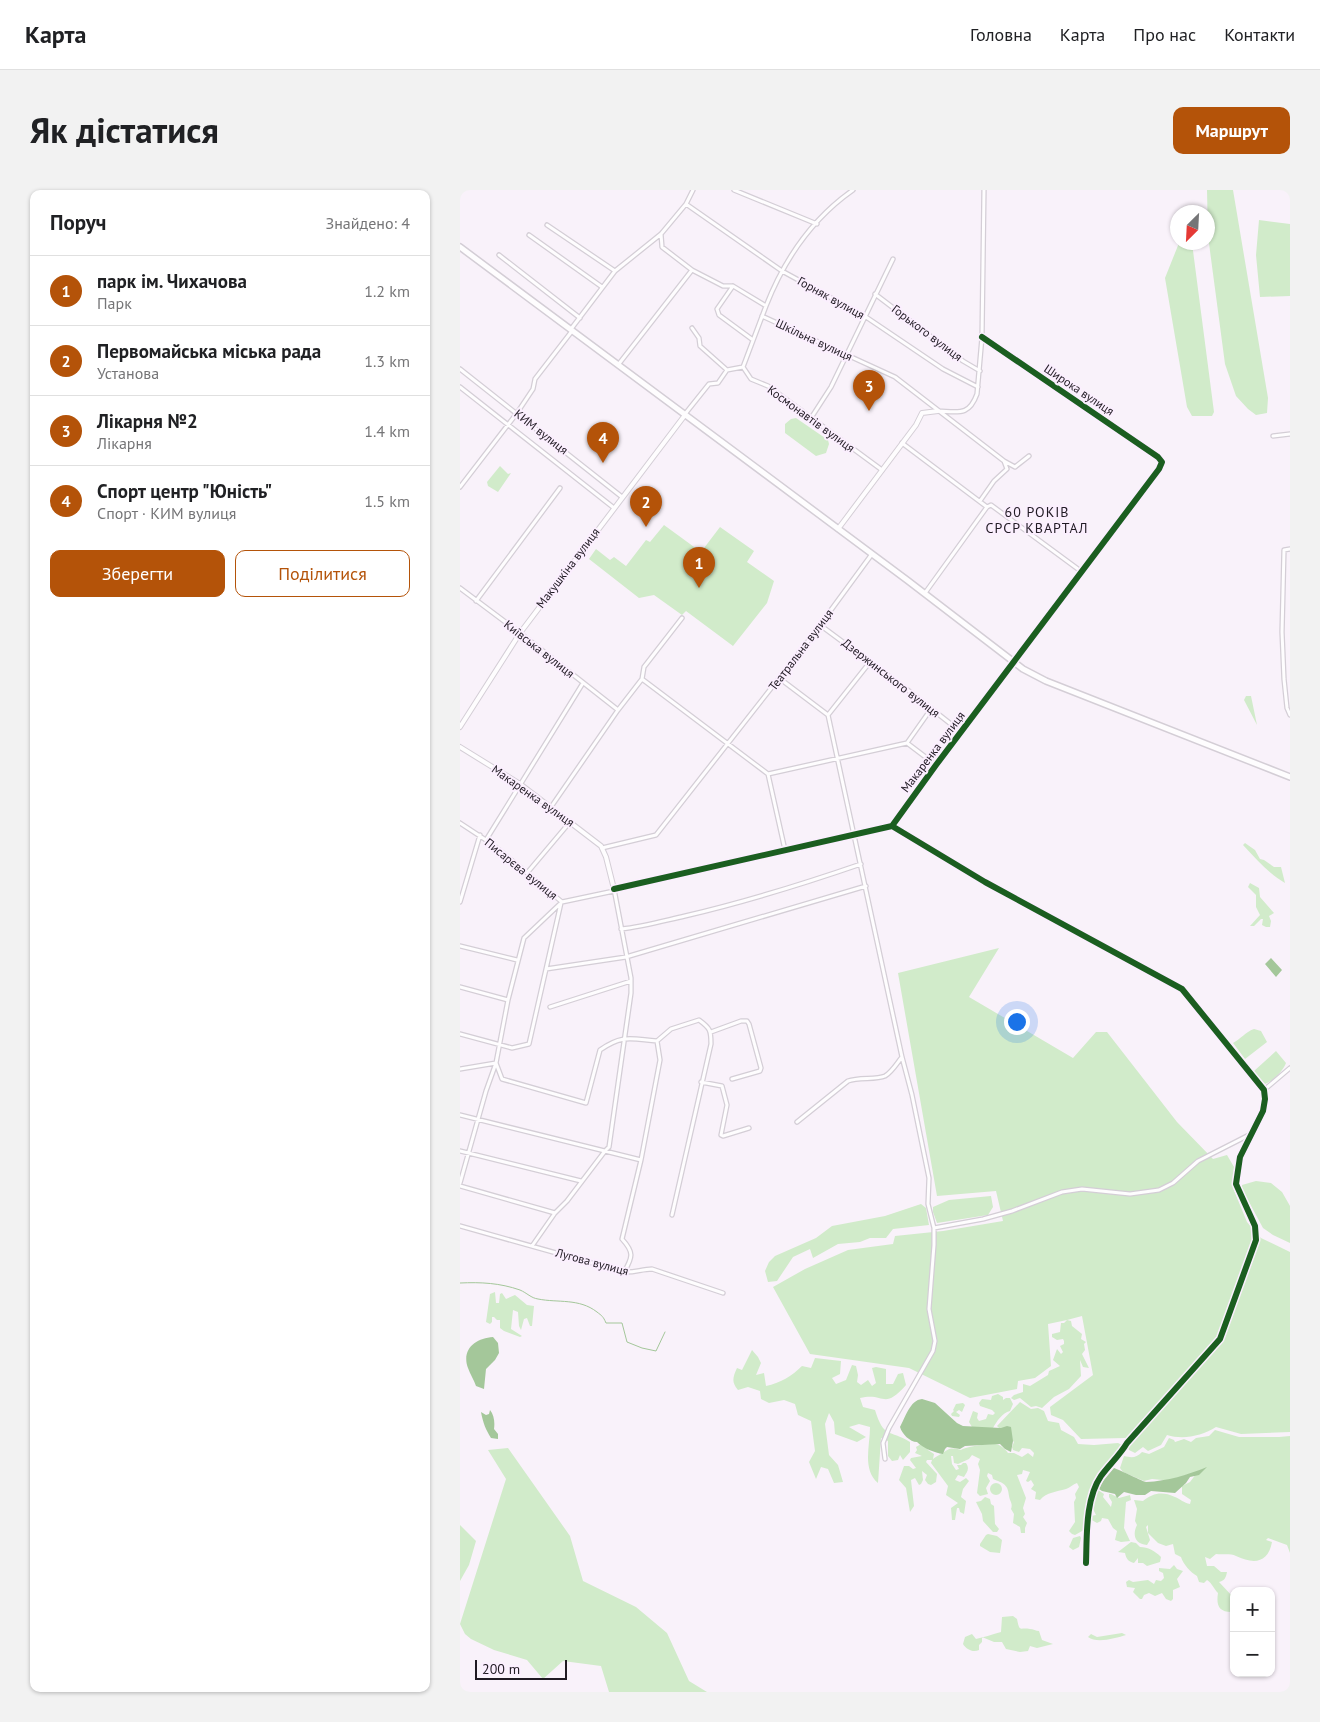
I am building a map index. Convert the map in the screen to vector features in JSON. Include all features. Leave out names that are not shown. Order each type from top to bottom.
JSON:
[{"type":"main road","points":[[460,247],[1023,669],[1046,681],[1290,777]]},
{"type":"street","points":[[460,487],[517,413],[534,389],[535,379],[602,287],[615,271],[661,234],[686,204],[693,190]]},
{"type":"street","points":[[734,190],[817,224]]},
{"type":"street","points":[[766,306],[782,271],[807,232],[836,203],[853,190]]},
{"type":"street","points":[[838,529],[916,425],[922,413],[938,411],[956,413],[968,410],[974,402],[980,371],[982,337],[984,190]]},
{"type":"street","name":"Горняк вулиця","points":[[686,204],[782,271],[866,317],[943,369],[978,387]]},
{"type":"street","points":[[547,225],[615,271]]},
{"type":"street","name":"Шкільна вулиця","points":[[661,234],[662,247],[692,270],[723,286],[733,286],[766,306],[762,316],[895,377],[1004,462]]},
{"type":"street","points":[[529,235],[602,287]]},
{"type":"street","points":[[499,255],[580,318]]},
{"type":"street","points":[[811,418],[831,388],[893,259]]},
{"type":"street","points":[[618,365],[692,270]]},
{"type":"street","points":[[733,286],[717,309],[720,315],[753,340]]},
{"type":"street","name":"Горького вулиця","points":[[875,294],[962,361],[980,371]]},
{"type":"street","points":[[685,415],[709,384],[718,383],[727,370],[743,367],[762,316]]},
{"type":"street","points":[[692,328],[699,338],[700,346],[727,370]]},
{"type":"street","name":"Широка вулиця","points":[[982,337],[1158,457],[1162,462]]},
{"type":"street","name":"Космонавтів вулиця","points":[[743,367],[751,379],[768,386],[882,470]]},
{"type":"street","name":"КИМ вулиця","points":[[460,369],[622,497]]},
{"type":"street","name":"КИМ вулиця","points":[[460,387],[614,508]]},
{"type":"street","name":"Макушкіна вулиця","points":[[460,727],[520,633],[685,415]]},
{"type":"street","points":[[1273,436],[1290,434]]},
{"type":"street","points":[[902,443],[987,507]]},
{"type":"street","points":[[1004,462],[1015,467],[1029,456]]},
{"type":"street","points":[[980,501],[994,481],[1007,469],[1004,462]]},
{"type":"street","name":"Макаренка вулиця","points":[[892,826],[1159,469],[1162,462]]},
{"type":"street","points":[[476,601],[560,488]]},
{"type":"street","points":[[924,593],[987,507],[991,505],[1082,572]]},
{"type":"street","points":[[1290,549],[1284,550],[1282,632],[1284,679],[1290,715]]},
{"type":"street","name":"Театральна вулиця","points":[[602,848],[656,835],[820,625],[872,554]]},
{"type":"street","name":"Київська вулиця","points":[[460,588],[618,710]]},
{"type":"street","points":[[551,807],[618,710],[642,679],[644,667],[682,618]]},
{"type":"street","name":"Дзержинського вулиця","points":[[820,625],[961,732]]},
{"type":"street","points":[[828,716],[870,662]]},
{"type":"street","points":[[779,678],[828,716],[929,1178],[928,1204],[934,1228],[929,1309],[934,1340],[933,1351],[889,1428],[883,1443],[885,1459]]},
{"type":"street","points":[[642,679],[768,774],[785,850]]},
{"type":"street","points":[[486,840],[583,683]]},
{"type":"street","points":[[768,774],[907,743],[931,709]]},
{"type":"street","points":[[907,743],[936,766]]},
{"type":"street","name":"Макаренка вулиця","points":[[461,749],[520,784],[602,848]]},
{"type":"street","points":[[526,873],[570,822]]},
{"type":"street","name":"Писарєва вулиця","points":[[460,823],[480,835],[562,902],[614,890]]},
{"type":"street","points":[[614,890],[892,826],[985,882],[1182,990],[1264,1090],[1263,1111],[1240,1157],[1236,1184],[1255,1226],[1256,1240],[1220,1339],[1127,1443],[1119,1456],[1101,1476],[1092,1493],[1086,1564]]},
{"type":"street","points":[[460,900],[480,835]]},
{"type":"street","points":[[532,1246],[555,1213],[567,1201],[609,1147],[631,993],[631,981],[614,890],[602,848]]},
{"type":"street","points":[[621,929],[722,908],[861,864]]},
{"type":"street","points":[[546,970],[626,957],[866,886]]},
{"type":"street","points":[[555,1213],[460,1185],[486,1091],[496,1063],[508,1000],[524,938],[562,902]]},
{"type":"street","points":[[460,1034],[512,1048],[529,1044],[562,902]]},
{"type":"street","points":[[460,946],[518,960]]},
{"type":"street","points":[[550,1007],[631,981]]},
{"type":"street","points":[[460,987],[508,1000]]},
{"type":"street","points":[[496,1063],[502,1079],[586,1103],[600,1050],[613,1041],[624,1038],[657,1041],[671,1029],[698,1020],[707,1025],[711,1032],[711,1044],[672,1215]]},
{"type":"street","points":[[711,1032],[741,1021],[747,1021],[749,1024],[761,1068],[760,1070],[732,1079]]},
{"type":"street","points":[[624,1272],[631,1260],[631,1252],[622,1239],[641,1160],[660,1060],[657,1041]]},
{"type":"street","points":[[797,1122],[848,1081],[883,1077],[902,1057]]},
{"type":"street","points":[[460,1069],[496,1063]]},
{"type":"street","points":[[1264,1090],[1290,1068]]},
{"type":"street","points":[[701,1082],[722,1086],[727,1105],[721,1135],[749,1128]]},
{"type":"street","points":[[460,1115],[641,1160]]},
{"type":"street","points":[[934,1228],[983,1220],[1062,1192],[1082,1189],[1130,1194],[1159,1190],[1173,1183],[1198,1161],[1252,1134]]},
{"type":"street","points":[[460,1150],[581,1181]]},
{"type":"street","name":"Лугова вулиця","points":[[460,1226],[624,1272],[633,1273],[644,1269],[652,1269],[723,1292]]},
{"type":"shaded area","points":[[1207,190],[1233,190],[1268,398],[1267,413],[1256,415],[1236,396],[1225,364],[1210,250],[1215,250],[1215,205],[1207,205]]},
{"type":"shaded area","points":[[1259,220],[1290,224],[1290,296],[1260,297],[1256,255]]},
{"type":"shaded area","points":[[1176,250],[1193,250],[1214,412],[1212,416],[1192,416],[1187,407],[1165,278]]},
{"type":"shaded area","points":[[796,418],[828,440],[829,444],[826,453],[816,456],[785,433],[785,424],[791,419]]},
{"type":"shaded area","points":[[500,466],[508,474],[511,473],[498,492],[488,486],[487,482]]},
{"type":"shaded area","points":[[664,525],[701,552],[720,527],[754,551],[747,562],[774,581],[767,603],[733,646],[686,611],[682,615],[654,595],[639,598],[589,559],[596,549],[610,560],[614,557],[626,566],[646,540],[650,542]]},
{"type":"shaded area","points":[[1246,696],[1251,696],[1257,725],[1244,700]]},
{"type":"shaded area","points":[[1245,843],[1255,850],[1260,859],[1274,867],[1281,867],[1285,883],[1258,861],[1243,845]]},
{"type":"shaded area","points":[[1250,883],[1259,888],[1260,897],[1274,913],[1269,916],[1271,921],[1270,927],[1262,925],[1263,919],[1254,926],[1250,926],[1260,915],[1256,907],[1256,895],[1248,887]]},
{"type":"shaded area","points":[[999,948],[969,997],[1073,1058],[1096,1032],[1107,1032],[1177,1122],[1213,1159],[1227,1155],[1234,1167],[1233,1188],[1247,1222],[1261,1238],[1290,1252],[1290,1432],[1241,1434],[1216,1427],[1205,1433],[1192,1436],[1179,1437],[1167,1435],[1161,1445],[1148,1451],[1143,1447],[1135,1453],[1129,1450],[1125,1438],[1081,1439],[1063,1420],[1051,1415],[1050,1407],[1093,1375],[1082,1316],[1048,1324],[1051,1366],[1035,1378],[1018,1381],[1017,1389],[970,1398],[909,1368],[810,1354],[773,1287],[805,1269],[848,1250],[893,1244],[895,1236],[943,1231],[1003,1221],[996,1191],[937,1196],[898,973]]},
{"type":"shaded area","points":[[1271,958],[1282,970],[1276,977],[1265,964]]},
{"type":"shaded area","points":[[1254,1029],[1261,1031],[1267,1042],[1245,1059],[1233,1043]]},
{"type":"shaded area","points":[[1276,1051],[1286,1063],[1283,1069],[1271,1081],[1265,1084],[1254,1071]]},
{"type":"shaded area","points":[[1256,1181],[1271,1183],[1282,1192],[1290,1206],[1290,1243],[1263,1228],[1242,1189],[1242,1185]]},
{"type":"shaded area","points":[[991,1196],[993,1207],[988,1215],[937,1223],[933,1207],[949,1200]]},
{"type":"shaded area","points":[[921,1204],[926,1208],[929,1225],[893,1229],[886,1238],[870,1238],[860,1242],[838,1244],[813,1258],[810,1249],[793,1257],[777,1281],[768,1282],[765,1271],[769,1262],[775,1256],[816,1238],[832,1226],[885,1216]]},
{"type":"shaded area","points":[[495,1292],[496,1303],[499,1303],[500,1294],[502,1293],[506,1299],[515,1295],[527,1305],[534,1306],[532,1326],[530,1326],[527,1318],[524,1319],[521,1330],[518,1312],[513,1310],[511,1329],[522,1336],[504,1331],[500,1328],[500,1320],[494,1317],[492,1317],[490,1324],[486,1322],[490,1294]]},
{"type":"shaded area","points":[[1067,1320],[1071,1321],[1072,1326],[1082,1334],[1081,1339],[1086,1342],[1084,1344],[1085,1350],[1082,1354],[1089,1368],[1083,1367],[1080,1360],[1081,1376],[1069,1389],[1054,1397],[1042,1408],[1031,1407],[1020,1398],[1014,1400],[1011,1398],[1023,1392],[1023,1384],[1030,1386],[1048,1375],[1049,1371],[1060,1366],[1053,1360],[1057,1349],[1061,1354],[1063,1352],[1060,1346],[1064,1344],[1064,1341],[1063,1339],[1057,1340],[1052,1337],[1052,1334],[1060,1332],[1061,1323]]},
{"type":"shaded area","points":[[493,1337],[498,1343],[499,1353],[486,1369],[484,1389],[476,1386],[468,1368],[467,1355],[468,1350],[476,1342]]},
{"type":"shaded area","points":[[752,1350],[761,1363],[756,1375],[764,1373],[766,1386],[786,1379],[802,1366],[811,1368],[815,1358],[841,1361],[840,1374],[832,1378],[836,1384],[846,1380],[852,1365],[856,1366],[857,1382],[861,1385],[868,1380],[872,1386],[876,1383],[872,1368],[886,1369],[886,1384],[893,1384],[898,1374],[903,1373],[906,1385],[893,1397],[888,1399],[860,1398],[863,1407],[875,1410],[884,1429],[910,1442],[910,1452],[903,1460],[900,1455],[898,1460],[892,1461],[888,1456],[888,1441],[881,1438],[878,1483],[873,1477],[868,1464],[870,1427],[859,1424],[849,1427],[866,1437],[857,1442],[835,1434],[834,1422],[829,1413],[825,1424],[829,1455],[838,1465],[843,1482],[834,1483],[828,1469],[821,1467],[816,1479],[809,1462],[815,1451],[811,1421],[798,1415],[795,1404],[784,1400],[769,1403],[761,1399],[760,1391],[748,1387],[738,1390],[734,1384],[737,1368],[742,1370]]},
{"type":"shaded area","points":[[998,1394],[1003,1397],[1003,1400],[1010,1398],[1013,1404],[1010,1411],[1002,1415],[993,1428],[978,1429],[972,1427],[969,1422],[973,1411],[978,1413],[977,1418],[979,1421],[986,1419],[988,1414],[993,1415],[995,1413],[980,1406],[979,1403],[982,1399],[991,1400],[992,1396]]},
{"type":"shaded area","points":[[922,1399],[935,1403],[963,1426],[1011,1427],[1013,1441],[1011,1452],[1000,1444],[965,1446],[960,1449],[947,1447],[943,1454],[936,1453],[914,1442],[907,1437],[900,1427],[911,1406]]},
{"type":"shaded area","points":[[1020,1402],[1031,1409],[1038,1408],[1044,1411],[1048,1421],[1059,1423],[1061,1430],[1074,1437],[1078,1444],[1118,1443],[1124,1446],[1122,1452],[1114,1455],[1114,1462],[1098,1481],[1094,1493],[1098,1490],[1104,1494],[1103,1497],[1111,1507],[1112,1502],[1109,1494],[1119,1498],[1130,1495],[1131,1500],[1126,1502],[1124,1528],[1130,1541],[1121,1542],[1115,1540],[1117,1531],[1108,1519],[1102,1518],[1097,1523],[1090,1519],[1091,1526],[1075,1535],[1072,1534],[1069,1531],[1075,1522],[1074,1502],[1075,1494],[1079,1487],[1077,1483],[1049,1494],[1040,1500],[1035,1499],[1036,1492],[1031,1489],[1034,1485],[1031,1480],[1026,1481],[1030,1472],[1023,1470],[1022,1474],[1017,1475],[1026,1498],[1023,1508],[1025,1514],[1023,1517],[1027,1523],[1025,1533],[1021,1533],[1020,1527],[1013,1523],[1012,1504],[1004,1485],[993,1479],[992,1475],[988,1473],[987,1476],[990,1481],[986,1488],[988,1494],[980,1496],[977,1493],[980,1470],[978,1464],[980,1459],[972,1455],[969,1459],[958,1464],[954,1463],[953,1456],[951,1456],[952,1464],[956,1470],[959,1469],[957,1465],[963,1463],[966,1463],[968,1467],[964,1477],[958,1475],[955,1480],[960,1482],[966,1478],[969,1481],[963,1489],[961,1497],[966,1501],[964,1514],[957,1508],[955,1520],[952,1520],[951,1508],[958,1503],[946,1495],[948,1486],[931,1463],[932,1460],[927,1460],[926,1462],[937,1474],[936,1482],[931,1485],[928,1484],[925,1480],[927,1475],[922,1471],[923,1480],[921,1484],[919,1485],[915,1478],[911,1480],[914,1506],[910,1512],[906,1488],[899,1480],[904,1466],[916,1468],[910,1460],[911,1458],[922,1456],[915,1453],[916,1447],[921,1444],[934,1454],[933,1459],[950,1449],[961,1450],[992,1444],[1000,1446],[1008,1453],[1014,1453],[1022,1457],[1028,1453],[1033,1457],[1034,1453],[1030,1449],[1022,1448],[1019,1452],[1013,1450],[1014,1442],[997,1426]],"holes":[[[1095,1494],[1091,1505],[1096,1515],[1090,1518],[1090,1505]]]},
{"type":"shaded area","points":[[963,1403],[965,1405],[962,1412],[959,1410],[956,1412],[960,1415],[959,1417],[952,1416],[951,1414],[956,1404]]},
{"type":"shaded area","points":[[490,1410],[498,1439],[491,1438],[483,1420],[481,1412],[486,1415],[489,1414]]},
{"type":"shaded area","points":[[1215,1430],[1239,1437],[1290,1436],[1290,1553],[1287,1545],[1268,1538],[1266,1540],[1272,1542],[1270,1549],[1267,1555],[1259,1560],[1242,1559],[1229,1554],[1216,1554],[1210,1559],[1205,1557],[1207,1566],[1214,1566],[1221,1572],[1227,1572],[1224,1579],[1219,1582],[1230,1594],[1230,1612],[1220,1608],[1218,1605],[1218,1593],[1207,1580],[1204,1583],[1199,1582],[1197,1576],[1192,1573],[1181,1557],[1175,1554],[1173,1544],[1166,1546],[1158,1543],[1148,1533],[1148,1525],[1146,1527],[1150,1540],[1147,1545],[1137,1541],[1135,1535],[1137,1509],[1134,1500],[1143,1501],[1150,1496],[1162,1494],[1170,1495],[1190,1504],[1191,1500],[1182,1494],[1182,1486],[1190,1482],[1196,1474],[1185,1475],[1173,1481],[1152,1479],[1144,1481],[1123,1472],[1120,1468],[1124,1456],[1134,1457],[1142,1452],[1149,1454],[1164,1447],[1169,1438],[1175,1442],[1184,1439],[1191,1442],[1196,1438],[1209,1436]]},
{"type":"shaded area","points":[[508,1448],[570,1536],[583,1581],[636,1607],[667,1633],[689,1681],[707,1692],[609,1692],[601,1666],[563,1661],[543,1679],[527,1660],[494,1650],[465,1634],[460,1624],[506,1479],[488,1450]]},
{"type":"shaded area","points":[[1207,1467],[1199,1475],[1190,1477],[1175,1493],[1151,1491],[1145,1495],[1136,1495],[1124,1492],[1117,1498],[1115,1494],[1099,1489],[1114,1468],[1146,1482],[1177,1477]]},
{"type":"shaded area","points":[[994,1483],[998,1483],[1002,1489],[998,1495],[994,1495],[990,1491],[990,1487]]},
{"type":"shaded area","points":[[985,1497],[990,1499],[991,1504],[994,1506],[995,1524],[999,1529],[997,1532],[993,1532],[983,1521],[976,1502],[981,1501]]},
{"type":"shaded area","points":[[460,1525],[476,1541],[469,1565],[460,1581]]},
{"type":"shaded area","points":[[988,1534],[997,1536],[1002,1540],[1000,1553],[990,1552],[980,1546]]},
{"type":"shaded area","points":[[1080,1536],[1079,1547],[1073,1550],[1069,1547],[1073,1538]]},
{"type":"shaded area","points":[[1131,1542],[1156,1553],[1161,1557],[1160,1562],[1147,1566],[1143,1563],[1138,1563],[1138,1558],[1134,1563],[1129,1561],[1125,1553],[1118,1552]]},
{"type":"shaded area","points":[[1174,1565],[1177,1569],[1183,1571],[1177,1579],[1180,1587],[1173,1590],[1173,1599],[1171,1601],[1166,1599],[1162,1593],[1155,1596],[1149,1593],[1140,1599],[1133,1592],[1135,1588],[1127,1587],[1126,1582],[1129,1580],[1133,1582],[1148,1580],[1154,1584],[1156,1580],[1161,1581],[1164,1578],[1159,1568],[1170,1569]]},
{"type":"shaded area","points":[[1013,1616],[1017,1619],[1020,1629],[1039,1631],[1042,1640],[1053,1644],[1037,1648],[1030,1646],[1028,1651],[1020,1652],[1006,1649],[1002,1642],[994,1642],[983,1637],[1001,1632],[1002,1617]]},
{"type":"shaded area","points":[[1122,1633],[1126,1635],[1107,1640],[1096,1640],[1088,1637],[1091,1634],[1097,1637]]},
{"type":"shaded area","points":[[972,1634],[976,1639],[982,1637],[982,1642],[977,1651],[970,1650],[963,1644],[965,1637]]},
{"type":"waterway","points":[[460,1283],[498,1284],[520,1290],[531,1297],[583,1305],[600,1314],[606,1323],[622,1323],[627,1342],[642,1348],[656,1351],[665,1332]]},
{"type":"cycle path","points":[[614,889],[892,826],[1159,469],[1162,462],[1158,457],[982,337]]},
{"type":"cycle path","points":[[892,826],[985,882],[1182,989],[1264,1090],[1263,1111],[1240,1157],[1236,1184],[1255,1226],[1256,1240],[1220,1339],[1127,1443],[1101,1476],[1089,1507],[1086,1563]]},
{"type":"place","name":"Лікарня №2","points":[[869,411]]},
{"type":"place","name":"Спорт центр \"Юність\"","points":[[603,463]]},
{"type":"place","name":"Первомайська міська рада","points":[[646,527]]},
{"type":"place","name":"парк ім. Чихачова","points":[[699,588]]},
{"type":"district","name":"60 РОКІВ СРСР КВАРТАЛ","points":[[1037,520]]}]
